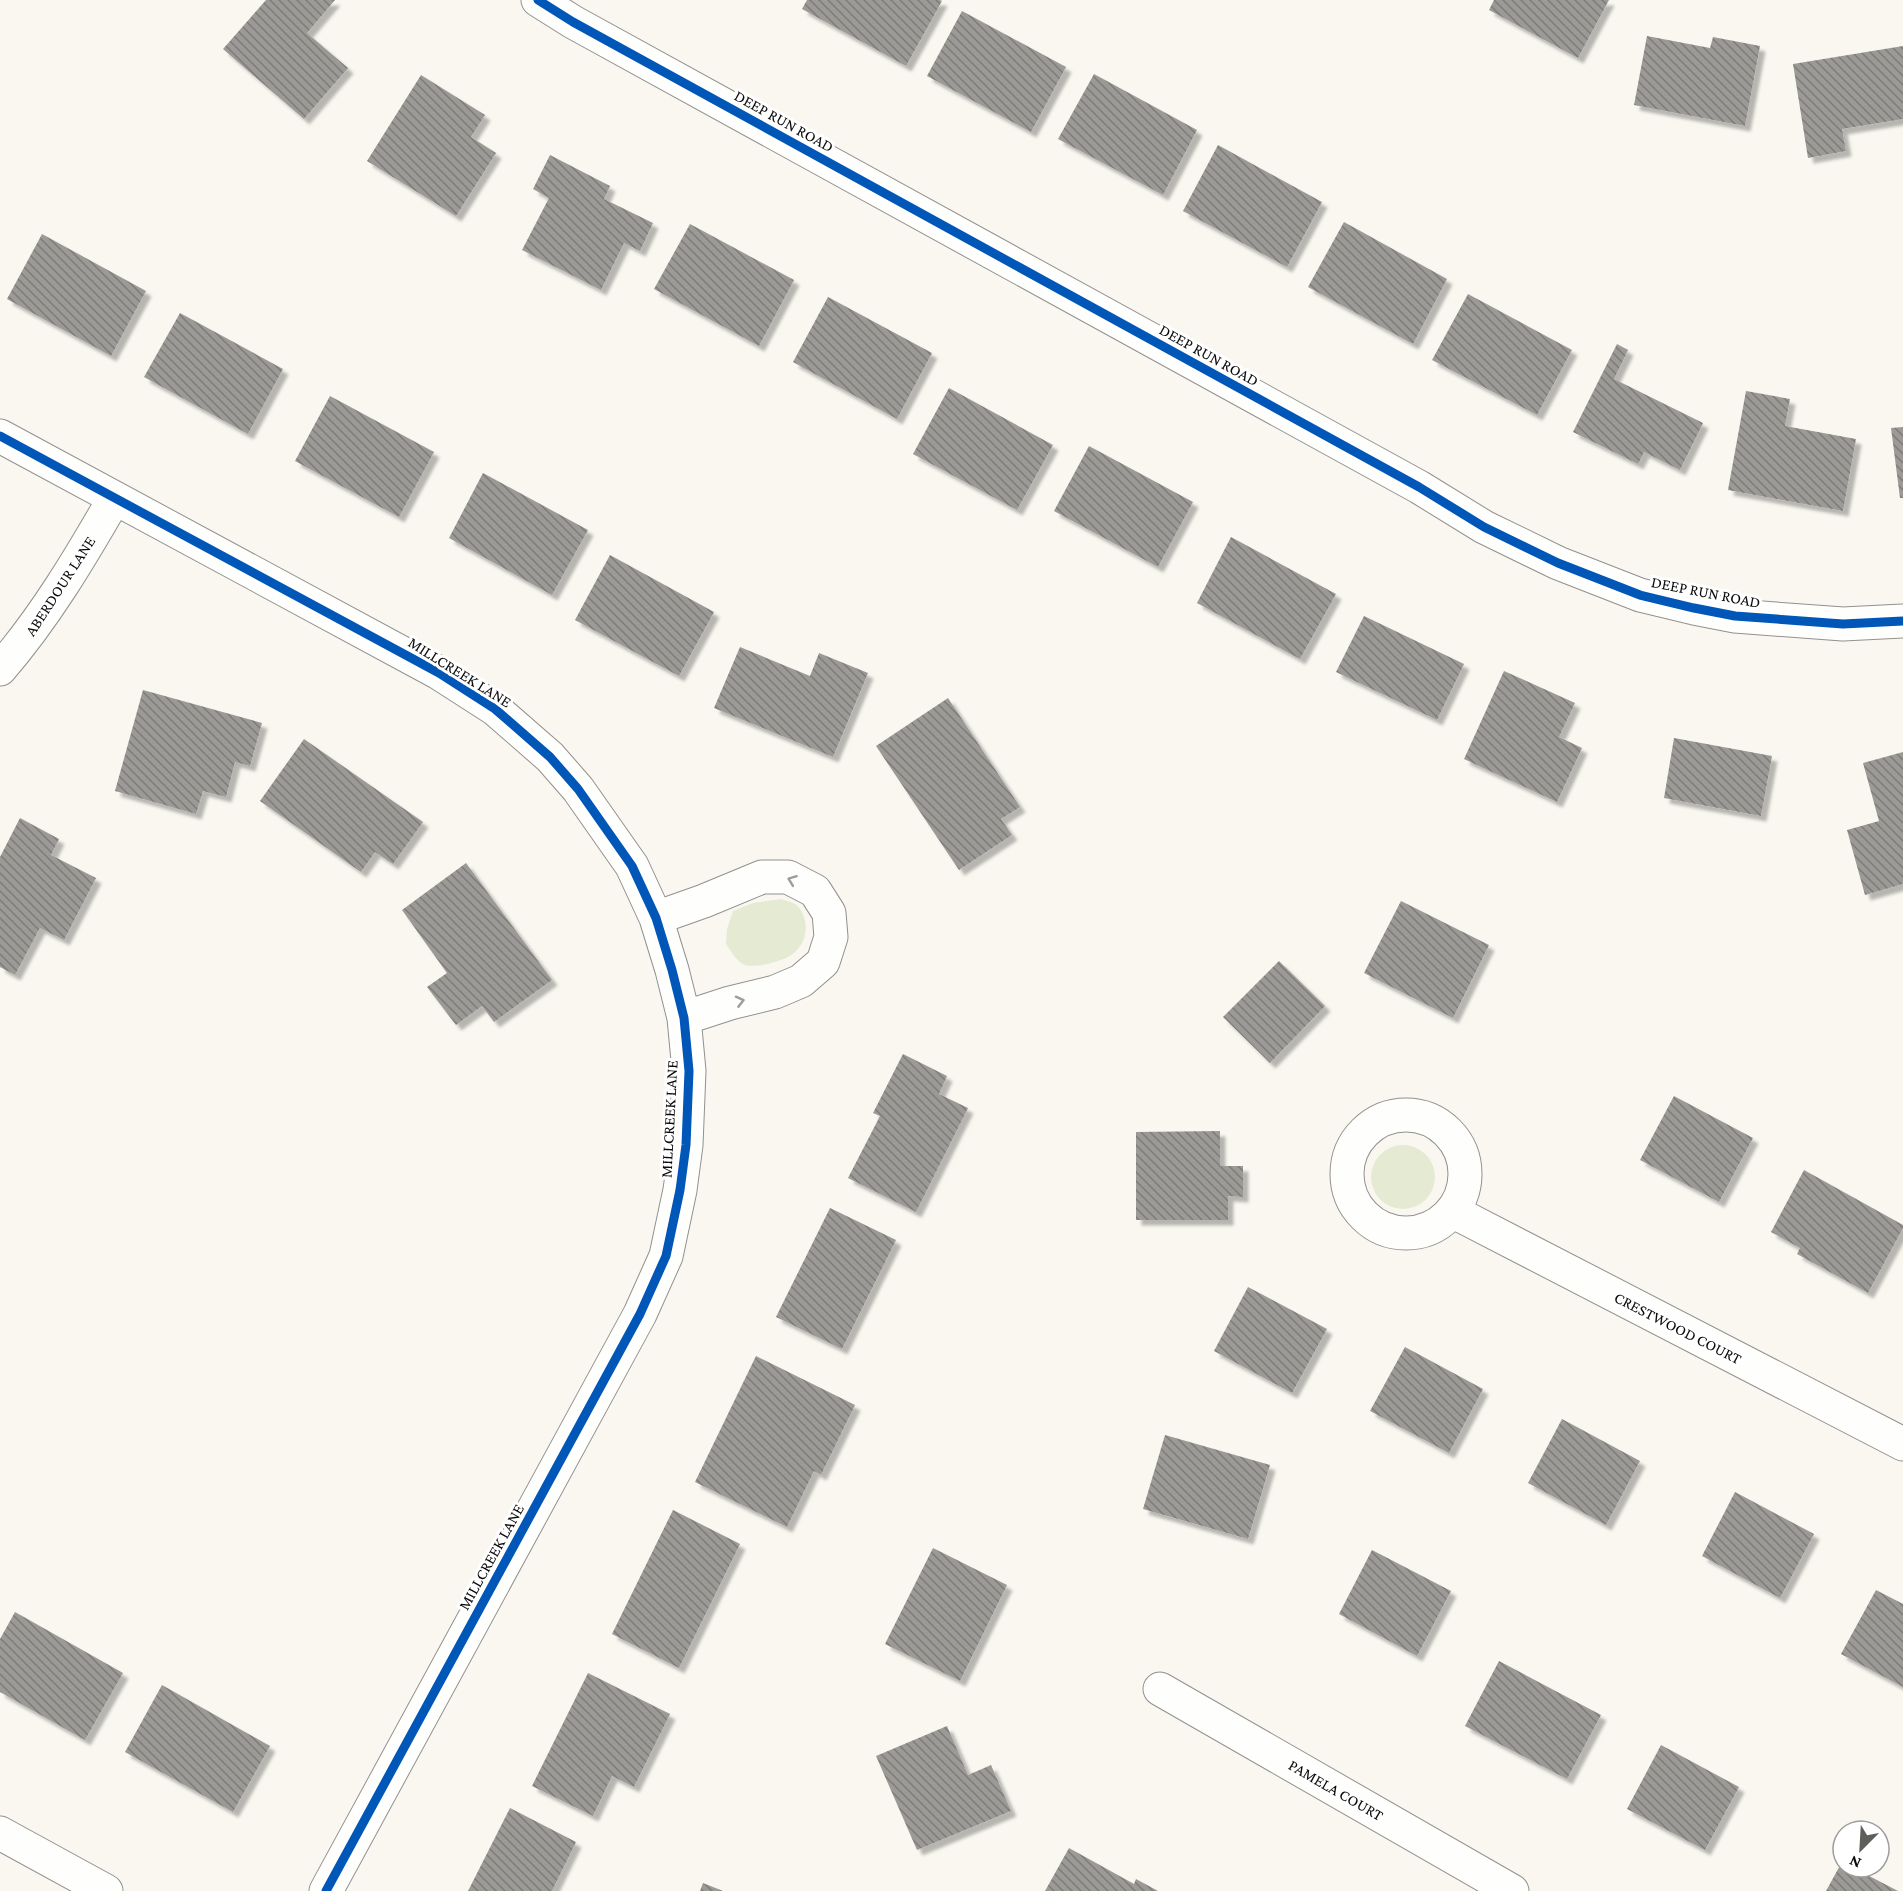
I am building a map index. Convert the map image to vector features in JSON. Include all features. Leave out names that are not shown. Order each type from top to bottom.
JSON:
[{"type":"street","name":"DEEP RUN ROAD","points":[[538,0],[573,22],[1419,487],[1484,527],[1558,563],[1640,595],[1735,616],[1843,624],[1903,621]]},
{"type":"street","name":"MILLCREEK LANE","points":[[0,436],[439,673],[495,709],[550,757],[578,789],[632,866],[656,918],[684,1018],[689,1071],[686,1145],[680,1190],[666,1256],[640,1314],[326,1891]]},
{"type":"street","name":"ABERDOUR LANE","points":[[0,669],[42,618],[114,499]]},
{"type":"street","points":[[656,918],[762,877],[788,877],[815,891],[829,913],[831,937],[823,962],[801,981],[775,992],[684,1018]]},
{"type":"street","name":"CRESTWOOD COURT","points":[[1452,1211],[1903,1444]]},
{"type":"street","name":"PAMELA COURT","points":[[1160,1689],[1512,1891]]},
{"type":"street","points":[[0,1833],[106,1891]]},
{"type":"green space","points":[[782,899],[795,904],[803,914],[806,927],[801,945],[791,955],[776,962],[753,966],[742,964],[726,944],[727,929],[733,911],[753,903]]},
{"type":"green space","points":[[1403,1145],[1415,1147],[1426,1154],[1433,1165],[1435,1177],[1433,1189],[1426,1200],[1415,1207],[1403,1209],[1391,1207],[1380,1200],[1373,1189],[1371,1177],[1373,1165],[1380,1154],[1391,1147]]},
{"type":"building","points":[[266,0],[335,0],[307,33],[348,68],[304,119],[223,49]]},
{"type":"building","points":[[807,0],[942,1],[906,66],[802,9]]},
{"type":"building","points":[[1494,0],[1609,0],[1578,58],[1489,10]]},
{"type":"building","points":[[962,11],[1066,67],[1031,132],[927,76]]},
{"type":"building","points":[[1647,36],[1710,48],[1713,37],[1760,46],[1745,126],[1634,105]]},
{"type":"building","points":[[1903,46],[1903,119],[1842,129],[1846,151],[1808,158],[1793,64]]},
{"type":"building","points":[[1094,74],[1197,130],[1163,195],[1058,139]]},
{"type":"building","points":[[421,75],[485,115],[471,137],[496,153],[456,216],[367,161]]},
{"type":"building","points":[[1218,145],[1322,202],[1287,267],[1183,211]]},
{"type":"building","points":[[550,155],[610,186],[604,199],[653,223],[640,251],[624,243],[601,290],[522,250],[549,198],[533,189]]},
{"type":"building","points":[[1344,222],[1447,279],[1413,344],[1308,287]]},
{"type":"building","points":[[690,224],[794,280],[759,346],[654,289]]},
{"type":"building","points":[[42,234],[146,291],[111,356],[7,299]]},
{"type":"building","points":[[1468,294],[1572,350],[1537,415],[1432,360]]},
{"type":"building","points":[[828,297],[932,353],[897,419],[793,362]]},
{"type":"building","points":[[180,313],[283,369],[248,434],[144,377]]},
{"type":"building","points":[[1617,344],[1628,350],[1614,379],[1703,423],[1680,470],[1644,452],[1638,464],[1573,432]]},
{"type":"building","points":[[949,388],[1053,445],[1017,510],[913,454]]},
{"type":"building","points":[[1746,391],[1790,399],[1785,426],[1856,439],[1843,511],[1728,490]]},
{"type":"building","points":[[330,396],[434,452],[399,517],[295,461]]},
{"type":"building","points":[[1903,427],[1903,498],[1900,498],[1891,428]]},
{"type":"building","points":[[1089,446],[1193,502],[1158,567],[1054,511]]},
{"type":"building","points":[[483,473],[588,530],[552,595],[449,538]]},
{"type":"building","points":[[1231,537],[1336,594],[1300,659],[1197,603]]},
{"type":"building","points":[[610,555],[714,612],[679,676],[575,620]]},
{"type":"building","points":[[1364,616],[1464,664],[1437,720],[1336,672]]},
{"type":"building","points":[[740,647],[810,676],[819,653],[868,673],[833,757],[714,708]]},
{"type":"building","points":[[1504,671],[1575,703],[1559,737],[1582,748],[1557,802],[1464,759]]},
{"type":"building","points":[[143,690],[262,723],[250,766],[235,762],[226,797],[203,791],[196,814],[115,791]]},
{"type":"building","points":[[948,698],[1020,807],[1001,819],[1012,835],[959,870],[876,746]]},
{"type":"building","points":[[1674,738],[1772,756],[1761,816],[1664,798]]},
{"type":"building","points":[[304,739],[423,822],[393,864],[375,852],[361,872],[260,801]]},
{"type":"building","points":[[1903,752],[1903,884],[1865,895],[1847,830],[1879,821],[1863,763]]},
{"type":"building","points":[[20,818],[59,839],[51,855],[96,878],[64,940],[40,928],[15,975],[0,967],[0,857]]},
{"type":"building","points":[[466,863],[552,980],[494,1022],[482,1006],[456,1025],[427,987],[447,973],[402,910]]},
{"type":"building","points":[[1401,901],[1489,945],[1453,1018],[1364,973]]},
{"type":"building","points":[[1279,961],[1325,1006],[1270,1063],[1223,1017]]},
{"type":"building","points":[[903,1054],[947,1076],[939,1094],[968,1108],[916,1212],[848,1178],[880,1116],[873,1113]]},
{"type":"building","points":[[1674,1096],[1753,1138],[1719,1202],[1640,1160]]},
{"type":"building","points":[[1220,1131],[1220,1166],[1243,1166],[1243,1197],[1228,1196],[1228,1220],[1136,1220],[1136,1132]]},
{"type":"building","points":[[1804,1170],[1903,1225],[1868,1293],[1797,1254],[1800,1248],[1771,1232]]},
{"type":"building","points":[[830,1208],[896,1240],[842,1349],[776,1317]]},
{"type":"building","points":[[1248,1287],[1327,1329],[1292,1393],[1214,1351]]},
{"type":"building","points":[[1405,1347],[1483,1389],[1449,1453],[1370,1411]]},
{"type":"building","points":[[756,1356],[855,1405],[821,1475],[814,1471],[787,1527],[695,1482]]},
{"type":"building","points":[[1562,1419],[1640,1461],[1606,1525],[1528,1483]]},
{"type":"building","points":[[1165,1435],[1270,1465],[1248,1539],[1143,1509]]},
{"type":"building","points":[[1735,1492],[1814,1534],[1780,1598],[1702,1556]]},
{"type":"building","points":[[673,1510],[740,1544],[679,1668],[612,1634]]},
{"type":"building","points":[[933,1548],[1007,1585],[960,1681],[885,1644]]},
{"type":"building","points":[[1372,1550],[1451,1591],[1417,1656],[1339,1614]]},
{"type":"building","points":[[1876,1590],[1903,1604],[1903,1687],[1841,1654]]},
{"type":"building","points":[[15,1612],[123,1673],[85,1740],[0,1692],[0,1639]]},
{"type":"building","points":[[1499,1661],[1601,1715],[1567,1779],[1465,1726]]},
{"type":"building","points":[[588,1673],[670,1714],[634,1787],[612,1776],[593,1816],[532,1786]]},
{"type":"building","points":[[162,1685],[270,1746],[233,1812],[125,1752]]},
{"type":"building","points":[[947,1726],[968,1775],[991,1765],[1011,1811],[917,1850],[876,1756]]},
{"type":"building","points":[[1661,1745],[1739,1787],[1705,1850],[1627,1809]]},
{"type":"building","points":[[510,1808],[576,1842],[552,1891],[468,1891]]},
{"type":"building","points":[[1069,1848],[1134,1884],[1136,1879],[1158,1891],[1045,1891]]},
{"type":"building","points":[[1833,1879],[1875,1879],[1898,1891],[1826,1891]]},
{"type":"building","points":[[703,1883],[723,1891],[700,1891]]},
{"type":"cycle path","points":[[538,0],[573,22],[1419,487],[1484,527],[1558,563],[1640,595],[1735,616],[1843,624],[1903,621]]},
{"type":"cycle path","points":[[0,436],[439,673],[495,709],[550,757],[578,789],[632,866],[656,918],[684,1018],[689,1071],[686,1145],[680,1190],[666,1256],[640,1314],[326,1891]]}]
